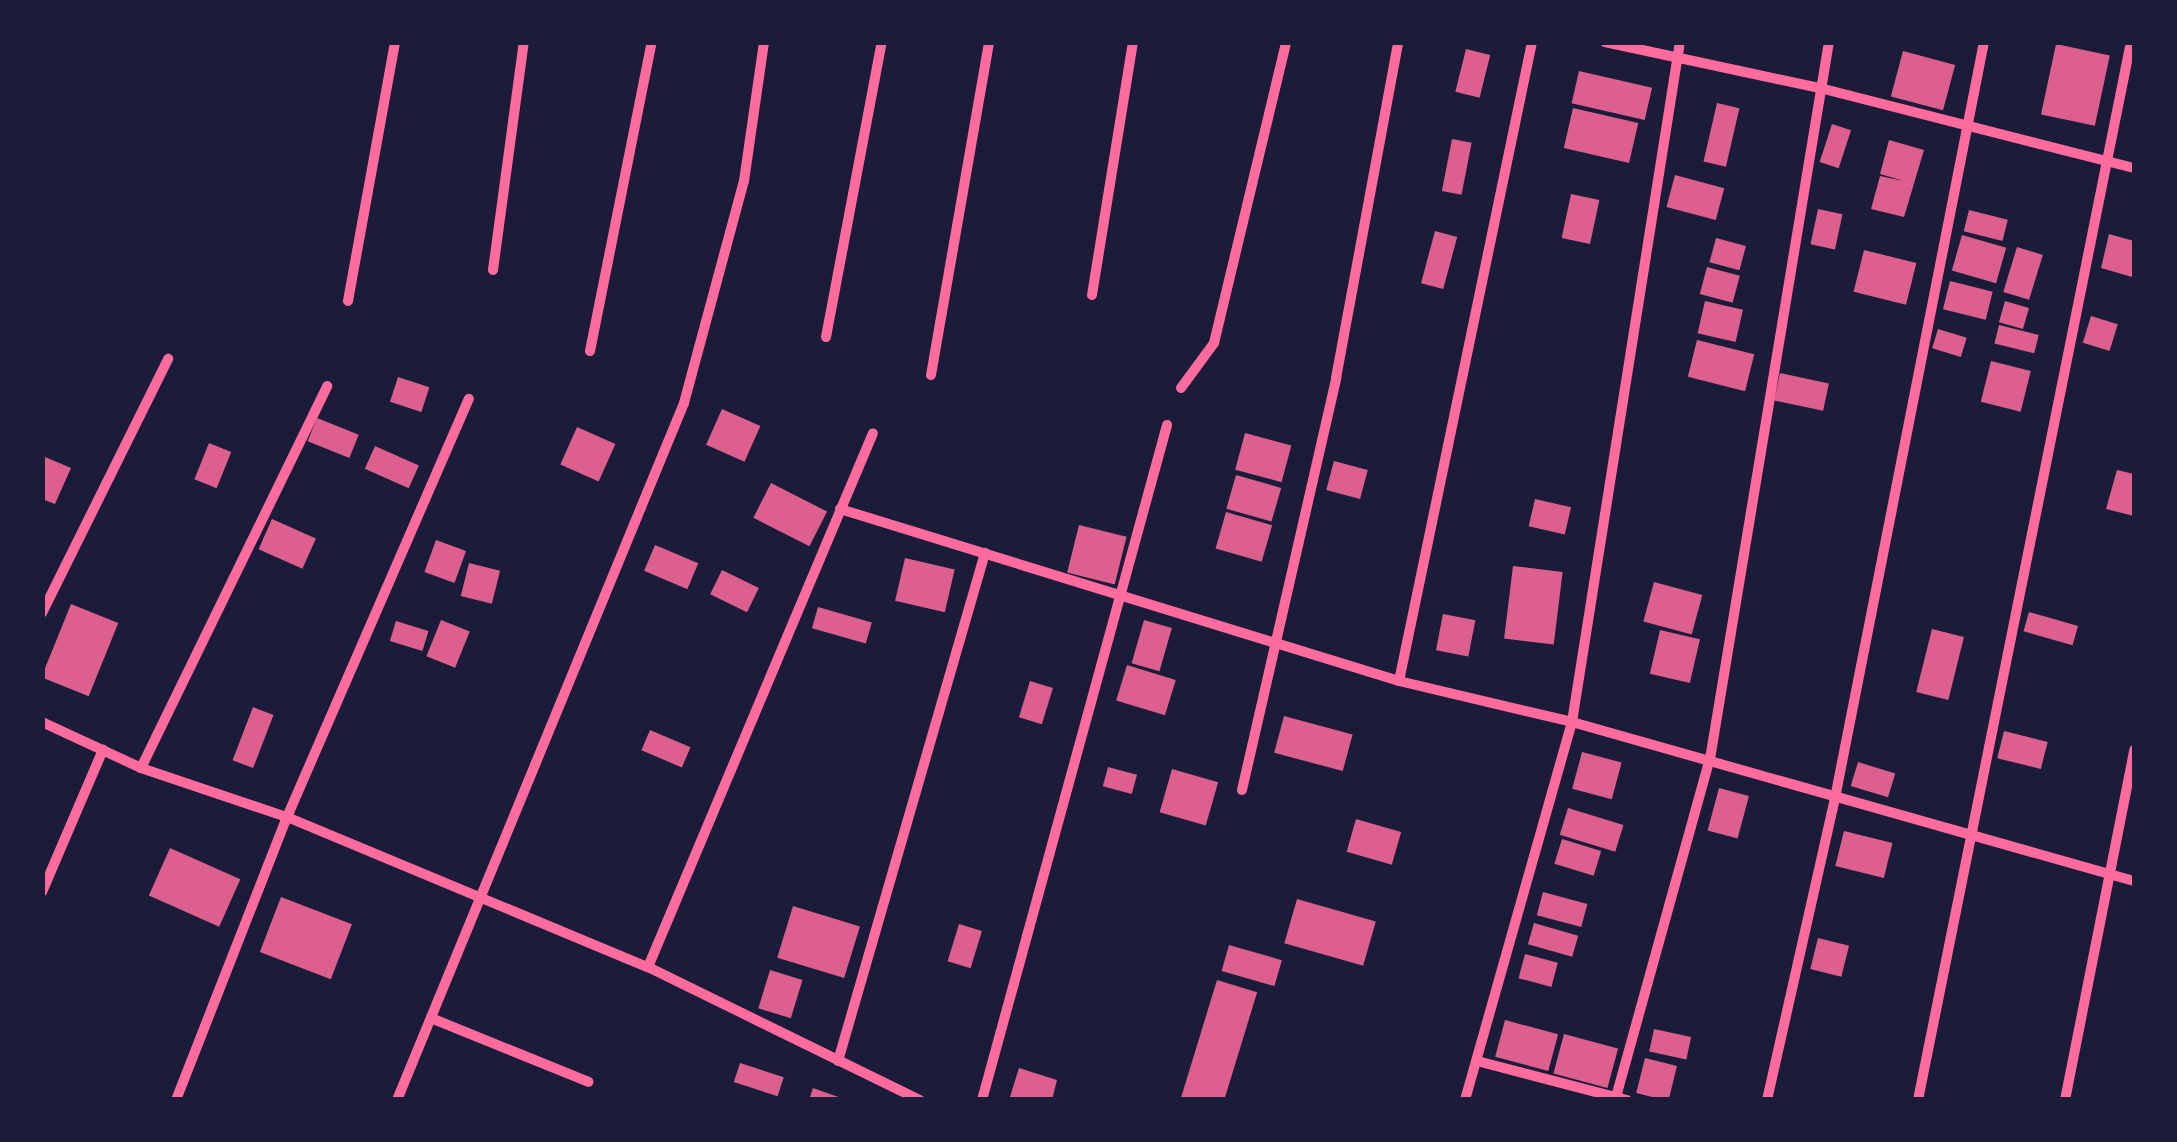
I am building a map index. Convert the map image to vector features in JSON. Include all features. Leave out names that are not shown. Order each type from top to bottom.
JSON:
[{"type":"street","points":[[348,301],[394,42]]},
{"type":"street","points":[[493,270],[524,42]]},
{"type":"street","points":[[590,351],[652,42]]},
{"type":"street","points":[[397,1100],[475,900],[684,403],[744,181],[764,42]]},
{"type":"street","points":[[826,337],[882,42]]},
{"type":"street","points":[[932,375],[989,42]]},
{"type":"street","points":[[1092,294],[1133,42]]},
{"type":"street","points":[[1181,388],[1214,343],[1286,42]]},
{"type":"street","points":[[1242,790],[1336,378],[1398,42]]},
{"type":"street","points":[[1399,681],[1532,42]]},
{"type":"street","points":[[1605,42],[1820,88],[1967,129],[2134,168]]},
{"type":"street","points":[[1465,1100],[1572,722],[1680,42]]},
{"type":"street","points":[[1477,1061],[1622,1098],[1710,760],[1830,42]]},
{"type":"street","points":[[1767,1100],[1835,798],[1984,42]]},
{"type":"street","points":[[1918,1100],[2131,42]]},
{"type":"street","points":[[42,612],[168,360]]},
{"type":"street","points":[[141,768],[327,386]]},
{"type":"street","points":[[176,1100],[287,817],[470,399]]},
{"type":"street","points":[[982,1100],[1124,596],[1166,425]]},
{"type":"street","points":[[648,967],[873,433]]},
{"type":"street","points":[[840,509],[1399,681],[1572,722],[2134,880]]},
{"type":"street","points":[[838,1061],[985,554]]},
{"type":"street","points":[[42,722],[141,768],[287,817],[475,900],[648,967],[920,1100]]},
{"type":"street","points":[[42,892],[103,750]]},
{"type":"street","points":[[2065,1100],[2134,750]]},
{"type":"street","points":[[431,1018],[589,1082]]},
{"type":"building","points":[[2056,44],[2110,55],[2095,126],[2041,114]]},
{"type":"building","points":[[1466,49],[1490,55],[1480,98],[1455,92]]},
{"type":"building","points":[[1903,51],[1955,65],[1943,110],[1891,96]]},
{"type":"building","points":[[1579,71],[1652,88],[1645,120],[1572,103]]},
{"type":"building","points":[[1717,103],[1739,108],[1726,167],[1704,161]]},
{"type":"building","points":[[1573,108],[1638,123],[1629,163],[1564,148]]},
{"type":"building","points":[[1832,124],[1851,130],[1839,168],[1820,162]]},
{"type":"building","points":[[1452,139],[1472,143],[1462,195],[1442,191]]},
{"type":"building","points":[[1889,140],[1924,150],[1904,217],[1871,209],[1880,176],[1904,181],[1880,174]]},
{"type":"building","points":[[1675,175],[1724,188],[1716,220],[1666,207]]},
{"type":"building","points":[[1571,194],[1599,200],[1590,244],[1562,238]]},
{"type":"building","points":[[1818,209],[1842,214],[1835,249],[1811,244]]},
{"type":"building","points":[[1969,210],[2008,220],[2002,241],[1964,231]]},
{"type":"building","points":[[1435,231],[1457,237],[1443,289],[1421,283]]},
{"type":"building","points":[[2109,234],[2134,241],[2132,277],[2101,268]]},
{"type":"building","points":[[1962,235],[2006,248],[1996,283],[1952,271]]},
{"type":"building","points":[[1716,238],[1746,246],[1739,270],[1710,262]]},
{"type":"building","points":[[2017,247],[2043,255],[2029,300],[2003,292]]},
{"type":"building","points":[[1864,250],[1916,263],[1906,305],[1854,292]]},
{"type":"building","points":[[1707,267],[1740,276],[1733,303],[1700,294]]},
{"type":"building","points":[[1950,281],[1993,292],[1986,320],[1943,309]]},
{"type":"building","points":[[1705,301],[1743,310],[1736,342],[1698,333]]},
{"type":"building","points":[[2005,301],[2029,308],[2023,329],[1999,322]]},
{"type":"building","points":[[2091,316],[2118,324],[2110,351],[2083,343]]},
{"type":"building","points":[[1999,325],[2039,335],[2034,353],[1994,343]]},
{"type":"building","points":[[1938,329],[1967,338],[1961,357],[1932,348]]},
{"type":"building","points":[[1697,340],[1754,354],[1745,391],[1688,377]]},
{"type":"building","points":[[1991,361],[2031,371],[2021,412],[1981,402]]},
{"type":"building","points":[[1780,373],[1829,383],[1823,411],[1774,400]]},
{"type":"building","points":[[398,377],[429,387],[421,412],[390,402]]},
{"type":"building","points":[[722,409],[760,426],[745,462],[706,445]]},
{"type":"building","points":[[317,418],[359,435],[349,458],[308,441]]},
{"type":"building","points":[[577,427],[615,444],[599,482],[560,464]]},
{"type":"building","points":[[1245,433],[1291,445],[1282,482],[1235,470]]},
{"type":"building","points":[[209,443],[231,452],[217,488],[194,479]]},
{"type":"building","points":[[375,446],[419,466],[409,488],[365,469]]},
{"type":"building","points":[[45,457],[71,468],[55,504],[42,499]]},
{"type":"building","points":[[1334,461],[1368,470],[1360,499],[1326,490]]},
{"type":"building","points":[[2117,470],[2134,474],[2134,516],[2106,509]]},
{"type":"building","points":[[1236,475],[1281,488],[1272,522],[1226,509]]},
{"type":"building","points":[[771,483],[827,512],[809,546],[753,518]]},
{"type":"building","points":[[1535,499],[1571,507],[1565,535],[1529,526]]},
{"type":"building","points":[[1226,512],[1272,525],[1262,562],[1216,549]]},
{"type":"building","points":[[272,519],[316,539],[302,569],[259,549]]},
{"type":"building","points":[[1079,525],[1127,537],[1115,584],[1067,573]]},
{"type":"building","points":[[436,540],[466,551],[454,583],[424,572]]},
{"type":"building","points":[[655,545],[698,563],[687,589],[644,571]]},
{"type":"building","points":[[905,558],[955,569],[945,612],[895,601]]},
{"type":"building","points":[[469,563],[500,571],[492,604],[461,596]]},
{"type":"building","points":[[1513,566],[1563,572],[1554,645],[1504,638]]},
{"type":"building","points":[[722,570],[759,588],[747,612],[710,594]]},
{"type":"building","points":[[1654,582],[1702,595],[1692,635],[1643,622]]},
{"type":"building","points":[[71,604],[118,623],[89,696],[42,677]]},
{"type":"building","points":[[818,607],[872,622],[866,644],[812,628]]},
{"type":"building","points":[[2029,612],[2078,626],[2073,645],[2023,631]]},
{"type":"building","points":[[1443,614],[1475,620],[1468,657],[1436,650]]},
{"type":"building","points":[[441,620],[470,632],[455,668],[426,656]]},
{"type":"building","points":[[1144,620],[1172,628],[1159,671],[1132,663]]},
{"type":"building","points":[[396,621],[429,631],[422,651],[390,641]]},
{"type":"building","points":[[1932,629],[1964,637],[1948,700],[1916,692]]},
{"type":"building","points":[[1660,630],[1700,639],[1690,683],[1650,674]]},
{"type":"building","points":[[1127,665],[1176,680],[1165,715],[1116,700]]},
{"type":"building","points":[[1030,681],[1053,688],[1042,724],[1019,717]]},
{"type":"building","points":[[253,707],[274,715],[253,768],[233,760]]},
{"type":"building","points":[[1284,716],[1353,734],[1343,771],[1274,753]]},
{"type":"building","points":[[650,730],[691,747],[682,767],[641,750]]},
{"type":"building","points":[[2004,731],[2048,742],[2041,769],[1997,758]]},
{"type":"building","points":[[1582,752],[1622,763],[1612,799],[1572,789]]},
{"type":"building","points":[[1858,762],[1895,773],[1888,797],[1851,786]]},
{"type":"building","points":[[1108,767],[1137,775],[1132,794],[1103,786]]},
{"type":"building","points":[[1172,769],[1218,782],[1206,825],[1160,812]]},
{"type":"building","points":[[1719,788],[1749,796],[1738,839],[1708,831]]},
{"type":"building","points":[[1568,808],[1623,825],[1615,852],[1560,835]]},
{"type":"building","points":[[1356,819],[1401,832],[1392,865],[1347,852]]},
{"type":"building","points":[[1844,831],[1893,843],[1884,878],[1835,866]]},
{"type":"building","points":[[1562,839],[1601,851],[1594,876],[1554,864]]},
{"type":"building","points":[[170,848],[240,879],[219,927],[149,896]]},
{"type":"building","points":[[1543,892],[1587,904],[1581,927],[1537,915]]},
{"type":"building","points":[[281,897],[352,924],[331,979],[260,952]]},
{"type":"building","points":[[1297,899],[1376,922],[1363,966],[1284,943]]},
{"type":"building","points":[[793,906],[860,926],[844,978],[777,958]]},
{"type":"building","points":[[1534,923],[1578,936],[1572,957],[1528,944]]},
{"type":"building","points":[[959,924],[982,931],[971,968],[948,961]]},
{"type":"building","points":[[1818,938],[1849,946],[1841,977],[1810,969]]},
{"type":"building","points":[[1229,945],[1282,960],[1274,986],[1222,971]]},
{"type":"building","points":[[1525,954],[1558,963],[1551,987],[1519,978]]},
{"type":"building","points":[[770,970],[803,980],[791,1018],[758,1008]]},
{"type":"building","points":[[1217,980],[1257,992],[1224,1100],[1180,1100]]},
{"type":"building","points":[[1505,1020],[1558,1034],[1548,1071],[1495,1057]]},
{"type":"building","points":[[1654,1029],[1691,1037],[1686,1059],[1649,1051]]},
{"type":"building","points":[[1564,1034],[1618,1048],[1607,1088],[1553,1074]]},
{"type":"building","points":[[1645,1058],[1677,1066],[1669,1100],[1636,1093]]},
{"type":"building","points":[[740,1063],[784,1077],[778,1096],[734,1082]]},
{"type":"building","points":[[1019,1068],[1057,1080],[1052,1100],[1009,1100]]},
{"type":"building","points":[[813,1088],[844,1099],[844,1100],[809,1100]]}]
